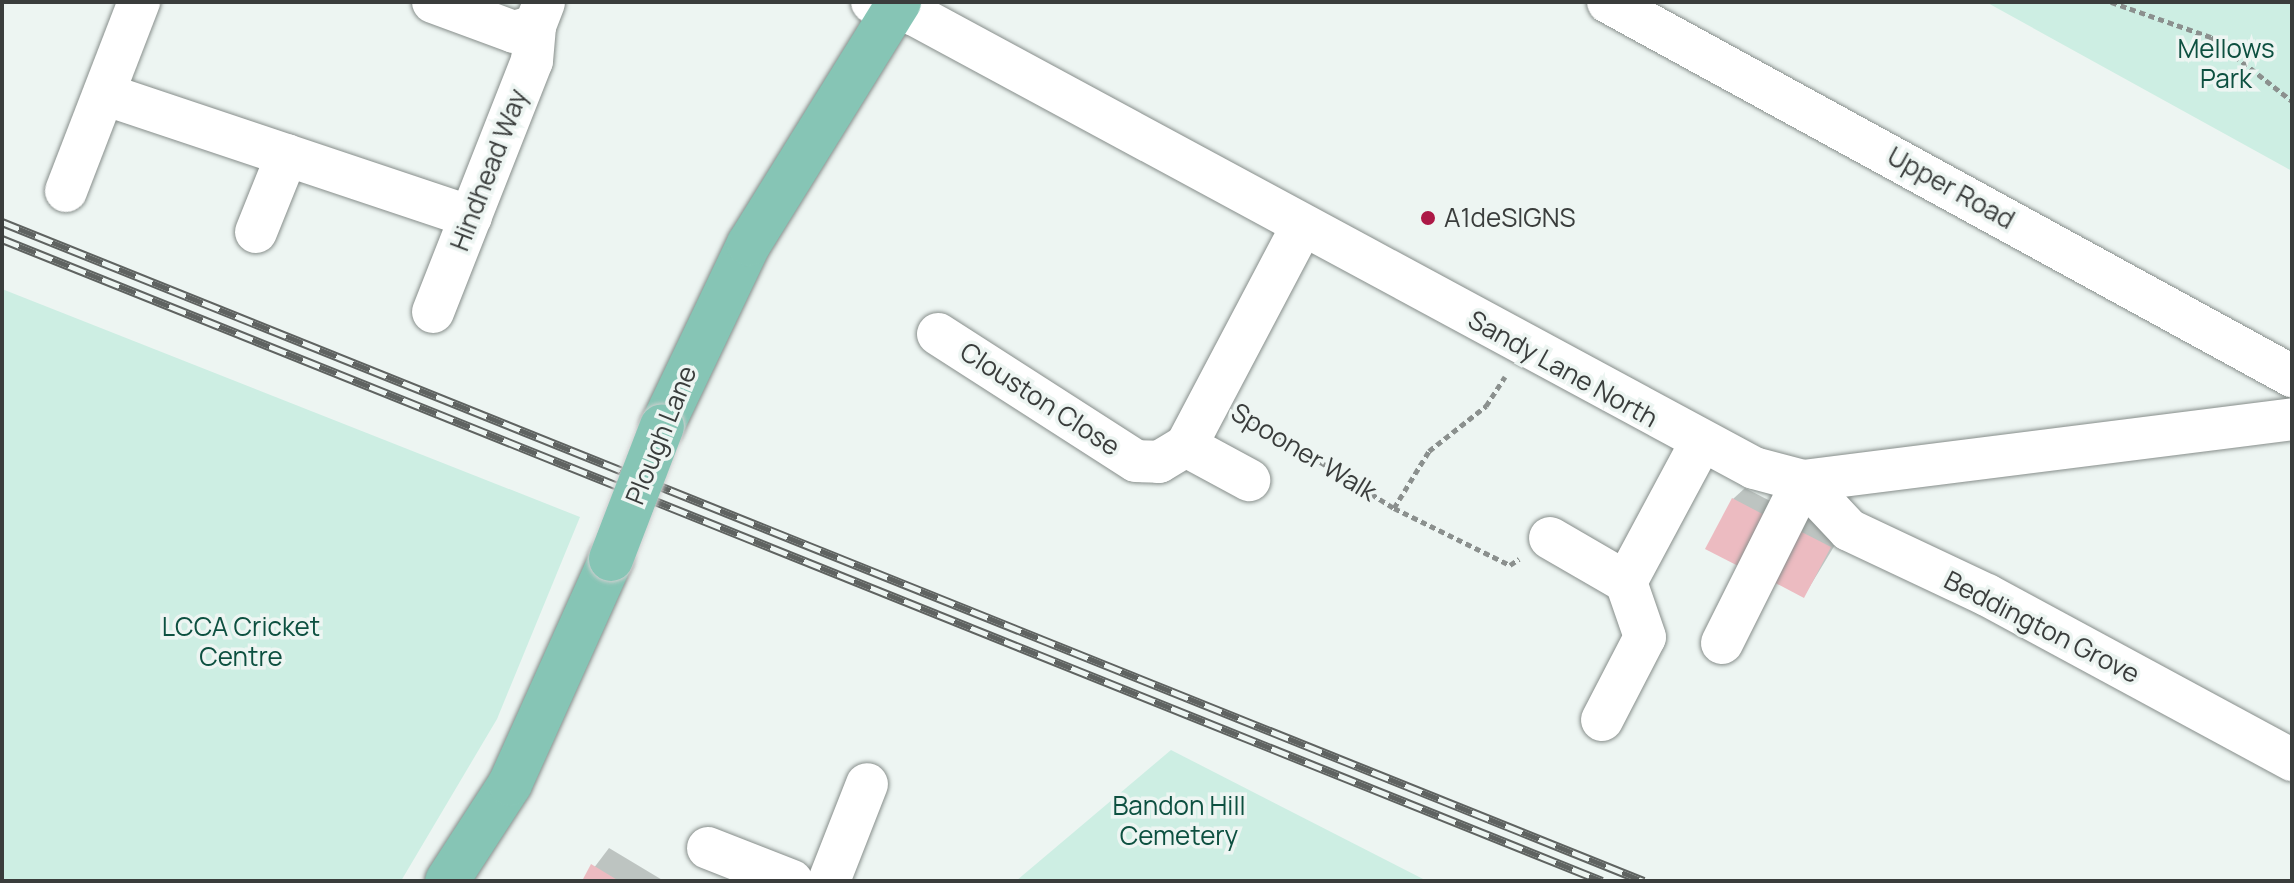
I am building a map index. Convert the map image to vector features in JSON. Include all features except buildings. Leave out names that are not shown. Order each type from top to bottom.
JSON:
[{"type":"main road","name":"Plough Lane","points":[[447,881],[510,784],[611,559],[662,426],[749,244],[889,4]]},
{"type":"street","points":[[66,191],[139,2]]},
{"type":"street","points":[[433,2],[514,32],[539,14]]},
{"type":"street","name":"Upper Road","points":[[1608,2],[2292,376]]},
{"type":"street","name":"Sandy Lane North","points":[[889,4],[1523,345],[1700,444],[1803,481],[2292,419]]},
{"type":"street","name":"Hindhead Way","points":[[433,312],[532,61],[539,14]]},
{"type":"street","points":[[104,94],[471,217]]},
{"type":"street","points":[[256,232],[287,155]]},
{"type":"street","points":[[1249,480],[1186,446],[1302,226]]},
{"type":"street","name":"Clouston Close","points":[[938,334],[1136,461],[1159,462],[1186,446]]},
{"type":"street","points":[[1626,582],[1700,444]]},
{"type":"street","points":[[1722,643],[1803,481]]},
{"type":"street","name":"Beddington Grove","points":[[1803,481],[1849,530],[1987,595],[2292,760]]},
{"type":"street","points":[[1550,538],[1626,582],[1645,637],[1602,720]]},
{"type":"street","points":[[829,881],[867,784]]},
{"type":"street","points":[[708,848],[792,881]]},
{"type":"path","points":[[2111,2],[2211,37],[2292,101]]},
{"type":"path","name":"Spooner Walk","points":[[1394,508],[1429,451],[1486,406],[1523,345]]},
{"type":"path","name":"Spooner Walk","points":[[1212,397],[1394,508],[1510,565],[1550,538]]},
{"type":"green space","name":"Mellows Park","points":[[1986,2],[2292,2],[2292,171]]},
{"type":"green space","name":"LCCA Cricket Centre","points":[[2,289],[580,517],[497,719],[401,881],[2,881]]},
{"type":"green space","name":"Bandon Hill Cemetery","points":[[1171,750],[1427,881],[1016,881]]},
{"type":"railway","points":[[2,222],[1644,881]]},
{"type":"railway","points":[[2,239],[1602,881]]},
{"type":"place","name":"A1deSIGNS","points":[[1428,218]]}]
